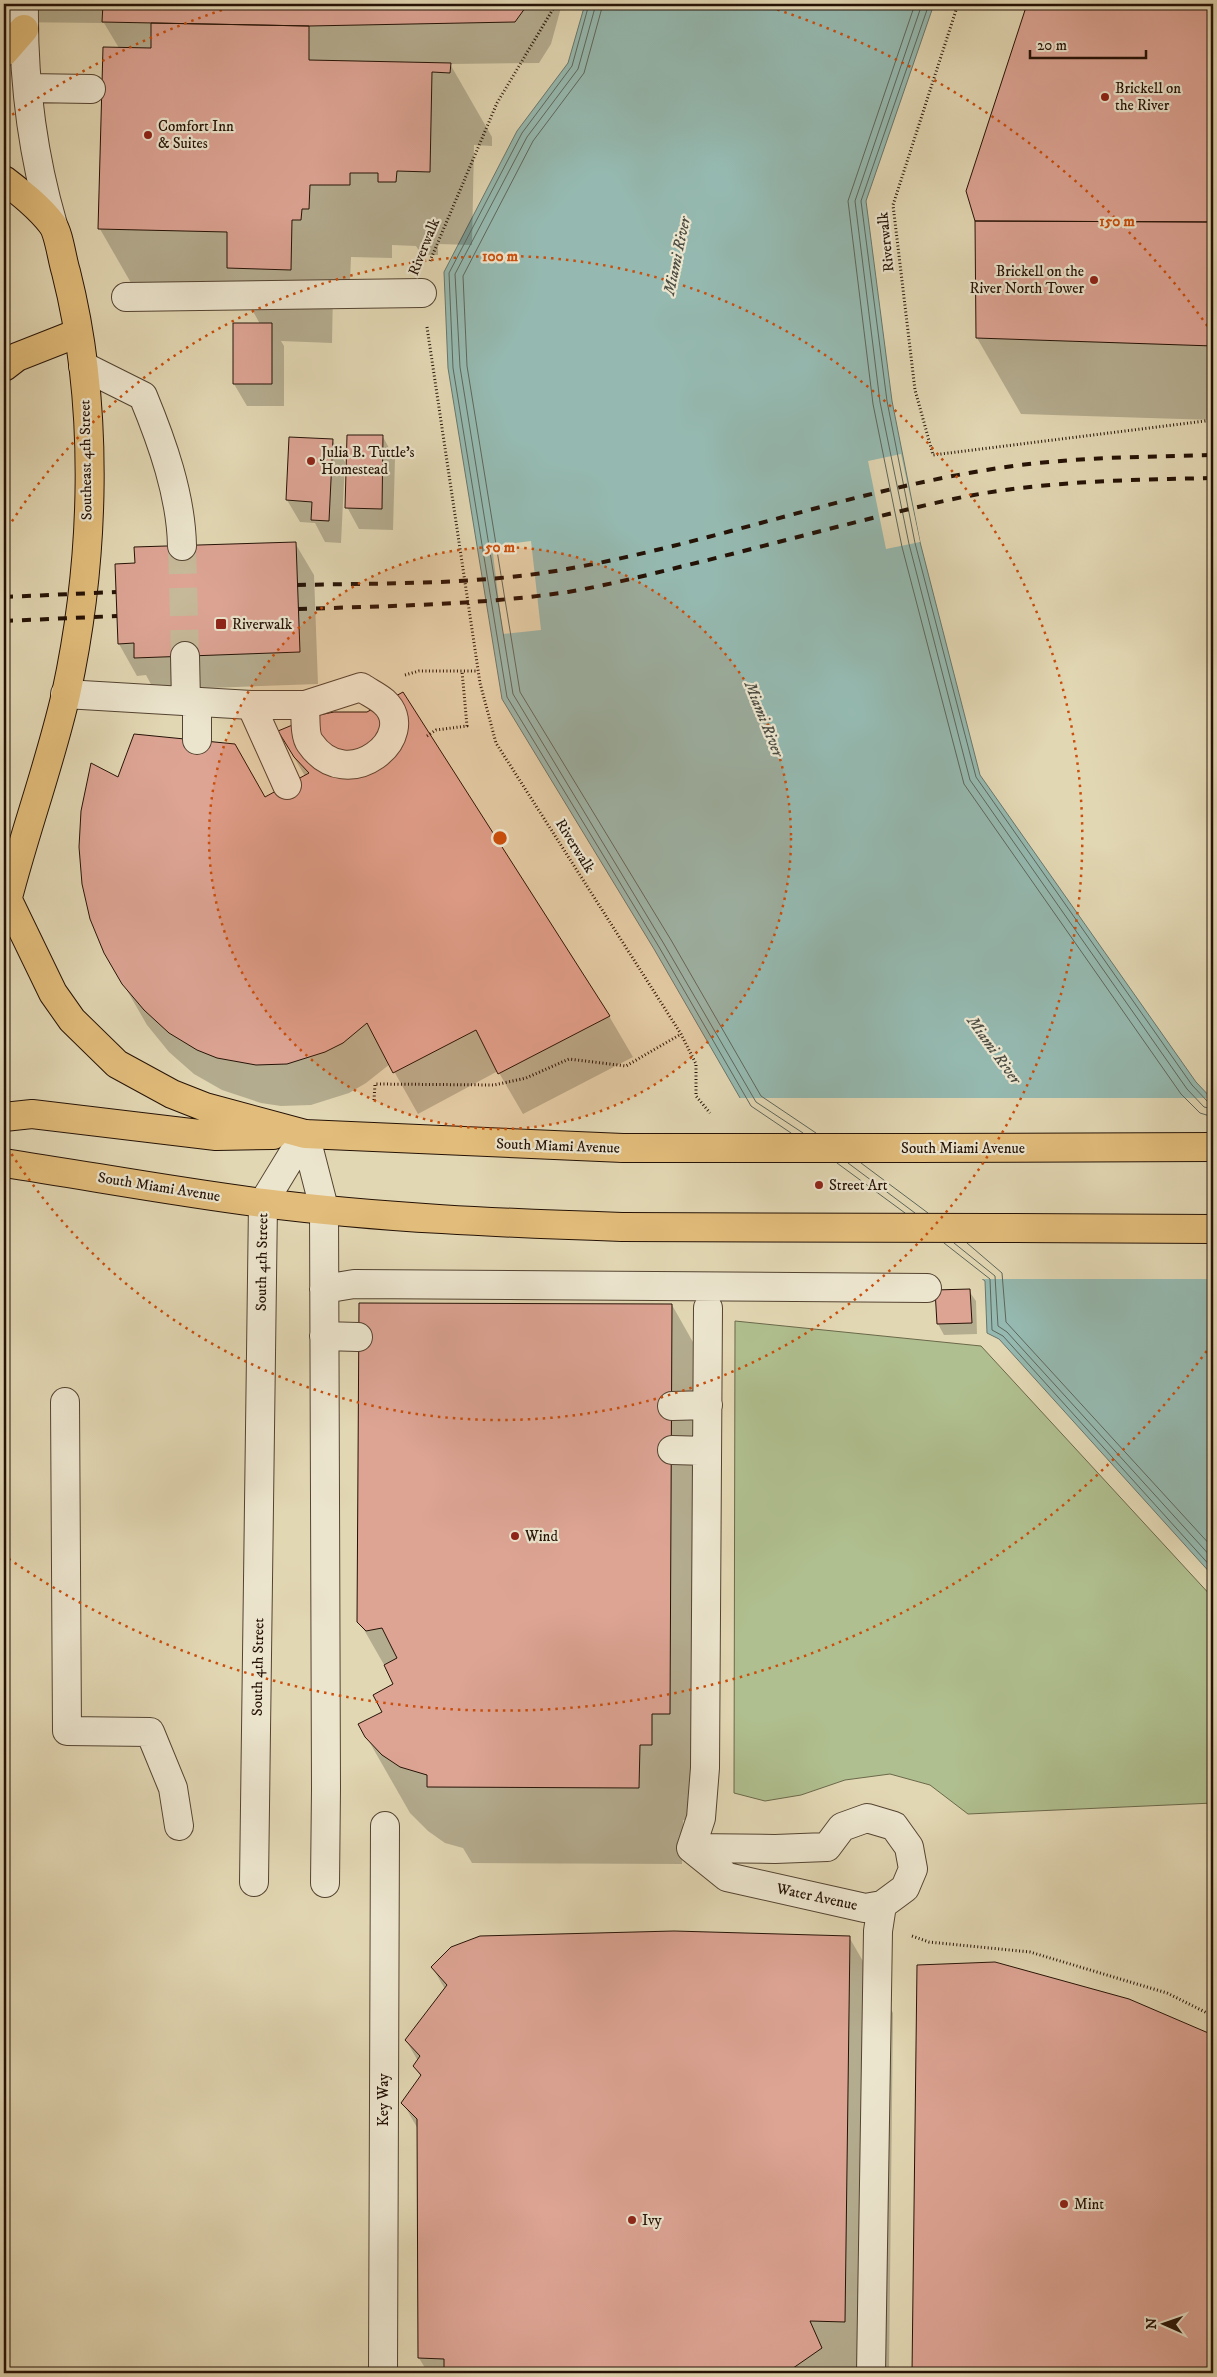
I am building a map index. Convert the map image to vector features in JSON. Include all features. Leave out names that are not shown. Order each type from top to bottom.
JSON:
[{"type":"main road","points":[[4,52],[17,21]]},
{"type":"main road","points":[[4,180],[29,199],[54,225]]},
{"type":"main road","name":"Southeast 4th Street","points":[[6,906],[66,694],[81,605],[87,548],[88,444],[83,366],[71,293],[54,225]]},
{"type":"main road","points":[[4,367],[17,357],[78,332]]},
{"type":"main road","name":"South Miami Avenue","points":[[6,906],[53,993],[72,1020],[117,1064],[172,1094],[204,1107],[305,1134],[623,1148],[1213,1147]]},
{"type":"main road","points":[[4,1117],[32,1114],[216,1136],[305,1134]]},
{"type":"main road","name":"South Miami Avenue","points":[[4,1163],[263,1203],[486,1222],[622,1227],[1213,1229]]},
{"type":"street","name":"Southeast 4th Street","points":[[17,21],[28,88],[38,170],[54,225]]},
{"type":"street","points":[[28,88],[91,89]]},
{"type":"street","points":[[126,297],[422,293]]},
{"type":"street","points":[[83,366],[143,396],[157,431],[182,520],[182,546]]},
{"type":"street","points":[[185,656],[197,740]]},
{"type":"street","points":[[66,694],[252,705],[305,705],[361,687],[385,702],[392,717],[392,734],[384,750],[366,761],[344,765],[325,759],[308,741],[305,705]]},
{"type":"street","points":[[252,705],[287,785]]},
{"type":"street","points":[[305,1134],[324,1208],[326,1779],[324,1883]]},
{"type":"street","name":"South 4th Street","points":[[254,1882],[263,1203],[305,1134]]},
{"type":"street","points":[[324,1290],[354,1284],[927,1288]]},
{"type":"street","points":[[708,1308],[705,1768],[702,1818],[691,1848],[775,1849],[827,1847],[842,1827],[867,1818],[894,1826],[910,1847],[912,1870],[905,1888],[882,1905],[878,1931],[871,2373]]},
{"type":"street","points":[[324,1336],[358,1337]]},
{"type":"street","points":[[65,1402],[67,1731],[150,1732],[173,1788],[179,1826]]},
{"type":"street","points":[[672,1406],[708,1405]]},
{"type":"street","points":[[672,1450],[707,1451]]},
{"type":"street","name":"Key Way","points":[[383,2373],[385,1826]]},
{"type":"street","name":"Water Avenue","points":[[691,1848],[727,1877],[865,1908],[882,1905]]},
{"type":"path","name":"Riverwalk","points":[[374,1100],[375,1084],[494,1085],[526,1078],[569,1059],[626,1066],[681,1034],[496,743],[478,671],[420,284],[497,103],[556,4]]},
{"type":"path","name":"Riverwalk","points":[[958,4],[893,205],[915,390],[933,455],[1213,420]]},
{"type":"path","points":[[361,687],[419,671],[478,671]]},
{"type":"path","points":[[907,1934],[929,1942],[1030,1952],[1168,1993],[1213,2016]]},
{"type":"green space","points":[[735,1321],[981,1346],[1213,1598],[1213,1803],[968,1814],[930,1785],[890,1774],[845,1780],[801,1795],[765,1801],[734,1793]]},
{"type":"water","name":"Miami River","points":[[585,4],[934,4],[866,201],[892,401],[920,542],[980,775],[1196,1082],[1213,1100],[1213,1576],[999,1339],[987,1333],[985,1281],[863,1187],[747,1110],[654,949],[502,699],[448,368],[444,272],[517,131],[568,63]]},
{"type":"pier","points":[[901,454],[920,542],[886,549],[868,461]]},
{"type":"pier","points":[[531,541],[541,630],[503,634],[492,546]]},
{"type":"pier","points":[[738,1098],[1213,1098],[1213,1279],[979,1279],[862,1189],[746,1112]]},
{"type":"building","points":[[103,4],[528,4],[515,22],[309,26],[102,22]]},
{"type":"building","name":"Brickell on the River","points":[[1027,4],[1213,4],[1213,222],[975,221],[966,191]]},
{"type":"building","points":[[151,23],[309,26],[309,60],[451,63],[450,73],[432,72],[430,172],[397,171],[396,182],[378,182],[378,173],[350,173],[350,185],[310,185],[309,209],[302,209],[301,220],[292,220],[291,270],[227,268],[227,232],[98,229],[103,47],[151,48]]},
{"type":"building","name":"Brickell on the River North Tower","points":[[975,221],[1213,222],[1213,346],[976,338]]},
{"type":"building","points":[[233,323],[272,323],[272,384],[233,384]]},
{"type":"building","points":[[347,435],[383,435],[382,509],[345,508]]},
{"type":"building","points":[[289,437],[333,439],[329,521],[311,520],[312,502],[286,500]]},
{"type":"building","points":[[296,542],[300,652],[134,658],[134,643],[118,644],[115,564],[135,563],[134,547]]},
{"type":"building","points":[[403,692],[610,1016],[498,1074],[476,1030],[393,1073],[367,1023],[343,1043],[325,1052],[287,1064],[256,1065],[217,1058],[197,1050],[169,1033],[144,1010],[122,984],[104,953],[90,919],[82,884],[79,847],[81,811],[91,763],[118,777],[134,734],[235,744],[265,797],[309,773],[294,757],[278,731],[314,716],[334,712],[367,712]]},
{"type":"building","points":[[970,1289],[972,1323],[937,1324],[935,1290]]},
{"type":"building","name":"Wind","points":[[359,1303],[672,1304],[670,1714],[652,1714],[652,1745],[640,1745],[639,1788],[427,1787],[427,1775],[400,1767],[382,1755],[365,1737],[358,1724],[382,1712],[373,1695],[393,1684],[384,1665],[397,1658],[382,1628],[366,1631],[357,1622]]},
{"type":"building","name":"Ivy","points":[[674,1931],[850,1936],[845,2322],[810,2321],[822,2348],[786,2373],[444,2373],[444,2359],[418,2358],[417,2119],[401,2103],[421,2075],[413,2066],[420,2056],[405,2040],[447,1985],[431,1967],[451,1947],[480,1936]]},
{"type":"building","name":"Mint","points":[[995,1962],[1129,1999],[1213,2035],[1213,2373],[912,2373],[917,1965]]},
{"type":"tunnel","points":[[182,546],[185,656]]},
{"type":"railway","points":[[297,585],[466,581],[534,574],[621,558],[676,545],[890,489],[999,468],[1079,460],[1213,455]]},
{"type":"railway","points":[[298,609],[400,606],[501,600],[568,592],[636,578],[884,515],[977,494],[1044,485],[1213,478]]},
{"type":"railway","points":[[4,597],[116,592]]},
{"type":"railway","points":[[4,621],[117,616]]},
{"type":"place","name":"Brickell on the River","points":[[1105,97]]},
{"type":"place","name":"Comfort Inn & Suites","points":[[148,135]]},
{"type":"place","name":"Brickell on the River North Tower","points":[[1094,280]]},
{"type":"place","name":"Julia B. Tuttle's Homestead","points":[[311,461]]},
{"type":"place","name":"Riverwalk","points":[[221,624]]},
{"type":"place","name":"Street Art","points":[[819,1185]]},
{"type":"place","name":"Wind","points":[[515,1536]]},
{"type":"place","name":"Mint","points":[[1064,2204]]},
{"type":"place","name":"Ivy","points":[[632,2220]]}]
